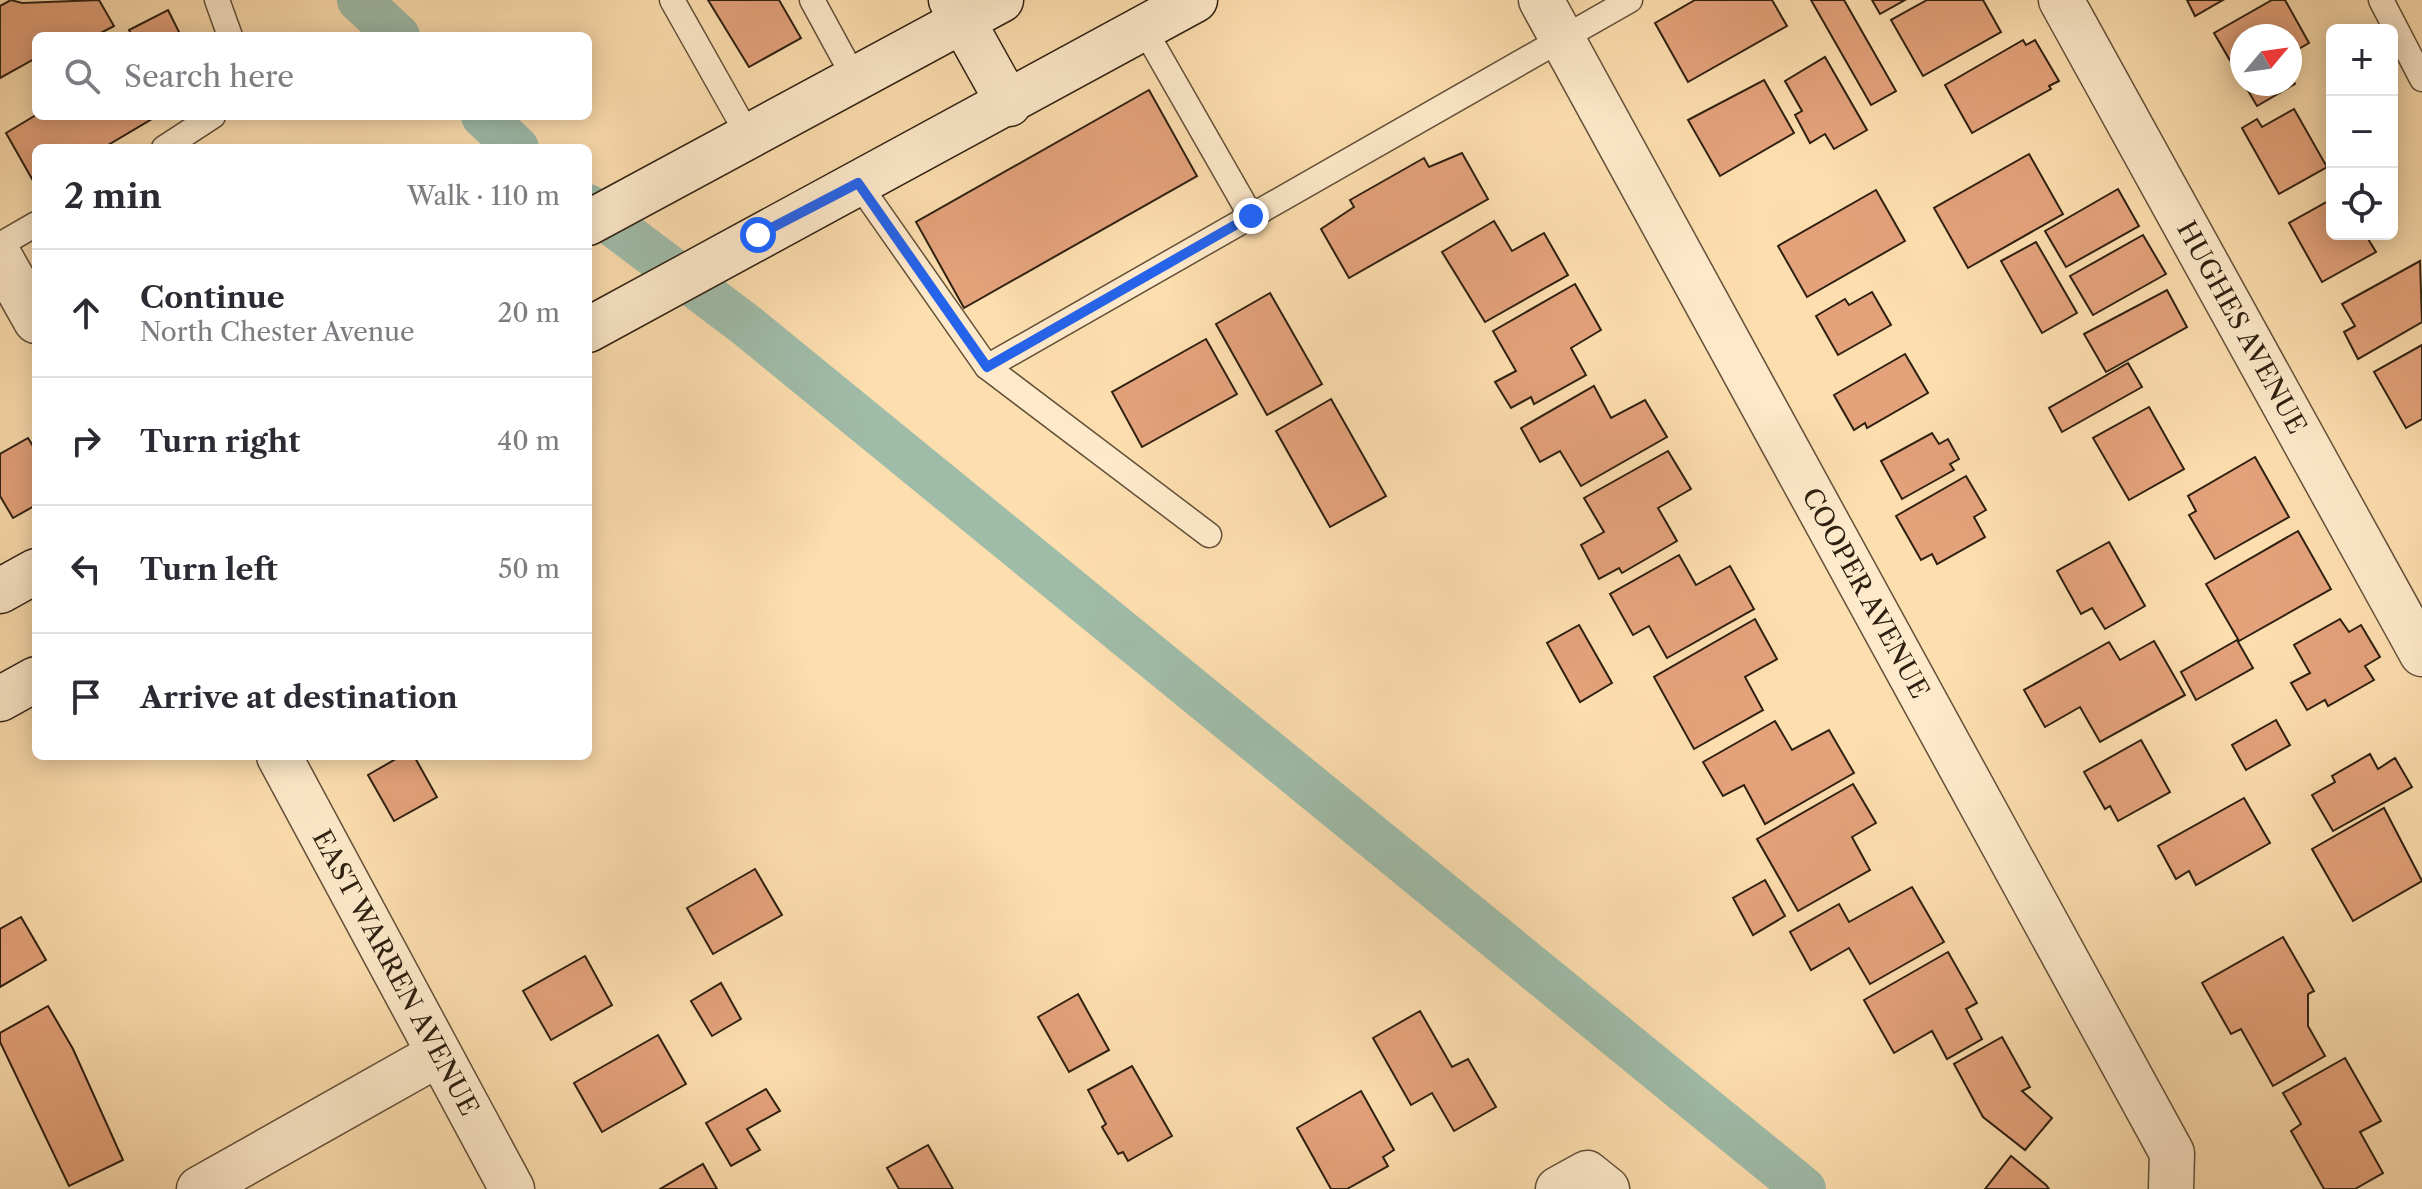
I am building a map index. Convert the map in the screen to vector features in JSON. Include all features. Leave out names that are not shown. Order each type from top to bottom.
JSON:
[{"type":"street","points":[[592,221],[855,79],[957,11],[1001,0]]},
{"type":"street","points":[[592,328],[758,235],[1009,104],[1195,0]]},
{"type":"street","name":"COOPER AVENUE","points":[[1541,0],[2172,1153],[2171,1189]]},
{"type":"street","name":"HUGHES AVENUE","points":[[2061,0],[2422,654]]},
{"type":"street","points":[[957,11],[1009,104]]},
{"type":"street","points":[[0,257],[32,314]]},
{"type":"street","points":[[0,591],[32,573]]},
{"type":"street","name":"EAST WARREN AVENUE","points":[[281,760],[437,1055],[512,1189]]},
{"type":"street","points":[[199,1189],[437,1055]]},
{"type":"lane","points":[[217,0],[229,32]]},
{"type":"lane","points":[[672,0],[730,144]]},
{"type":"lane","points":[[812,0],[855,79]]},
{"type":"lane","points":[[2381,0],[2422,79]]},
{"type":"lane","points":[[987,367],[1562,39],[1619,3]]},
{"type":"lane","points":[[1144,29],[1251,216]]},
{"type":"lane","points":[[170,144],[207,120]]},
{"type":"lane","points":[[858,183],[987,367],[1209,535]]},
{"type":"lane","points":[[0,245],[32,226]]},
{"type":"building","points":[[11,0],[22,3],[99,0],[114,26],[103,32],[32,32],[32,60],[0,78],[0,6]]},
{"type":"building","points":[[708,0],[779,0],[801,38],[749,67]]},
{"type":"building","points":[[1695,0],[1772,0],[1787,26],[1688,82],[1655,23]]},
{"type":"building","points":[[1811,0],[1844,0],[1896,91],[1871,105]]},
{"type":"building","points":[[1872,0],[1905,0],[1880,14]]},
{"type":"building","points":[[1927,0],[1983,0],[2001,32],[1923,76],[1891,20]]},
{"type":"building","points":[[2187,0],[2223,0],[2195,16]]},
{"type":"building","points":[[2272,0],[2285,0],[2298,24],[2230,24],[2230,60],[2214,33]]},
{"type":"building","points":[[168,10],[179,32],[130,32]]},
{"type":"building","points":[[2302,30],[2309,43],[2302,47]]},
{"type":"building","points":[[2023,40],[2026,45],[2035,40],[2059,81],[2049,86],[2051,89],[1972,133],[1945,85]]},
{"type":"building","points":[[1825,57],[1867,130],[1834,149],[1825,134],[1810,143],[1795,115],[1802,111],[1785,81]]},
{"type":"building","points":[[1764,80],[1794,133],[1720,176],[1688,120]]},
{"type":"building","points":[[1149,90],[1197,176],[964,308],[916,222]]},
{"type":"building","points":[[2251,96],[2274,96],[2257,106]]},
{"type":"building","points":[[2294,109],[2326,168],[2279,194],[2242,128],[2257,119],[2262,127]]},
{"type":"building","points":[[32,117],[32,120],[150,120],[110,144],[32,144],[32,179],[6,133]]},
{"type":"building","points":[[1462,153],[1488,199],[1349,278],[1321,229],[1354,207],[1350,200],[1424,158],[1429,167]]},
{"type":"building","points":[[2029,154],[2063,214],[1968,268],[1934,208]]},
{"type":"building","points":[[2118,189],[2139,226],[2066,267],[2045,231]]},
{"type":"building","points":[[1876,190],[1905,241],[1807,297],[1778,246]]},
{"type":"building","points":[[2326,202],[2326,240],[2369,240],[2376,252],[2322,282],[2289,223]]},
{"type":"building","points":[[1494,221],[1512,251],[1544,233],[1568,275],[1485,322],[1442,252]]},
{"type":"building","points":[[2143,235],[2166,274],[2093,315],[2070,276]]},
{"type":"building","points":[[2036,242],[2077,313],[2042,333],[2001,261]]},
{"type":"building","points":[[2420,261],[2422,322],[2358,359],[2344,332],[2355,326],[2342,304]]},
{"type":"building","points":[[1575,284],[1601,330],[1571,348],[1586,375],[1534,404],[1531,397],[1511,408],[1495,382],[1516,371],[1493,331]]},
{"type":"building","points":[[2167,290],[2187,327],[2106,372],[2084,334]]},
{"type":"building","points":[[1872,292],[1891,325],[1838,355],[1816,316],[1845,299],[1849,305]]},
{"type":"building","points":[[1270,293],[1322,384],[1267,415],[1216,324]]},
{"type":"building","points":[[1206,339],[1237,394],[1142,447],[1112,392]]},
{"type":"building","points":[[2422,345],[2422,419],[2406,428],[2374,372]]},
{"type":"building","points":[[1905,354],[1928,393],[1867,428],[1865,423],[1854,430],[1834,395]]},
{"type":"building","points":[[2128,363],[2142,387],[2062,432],[2049,408]]},
{"type":"building","points":[[1594,386],[1611,418],[1645,400],[1667,437],[1581,486],[1560,451],[1540,462],[1521,428]]},
{"type":"building","points":[[1331,399],[1386,496],[1330,527],[1276,431]]},
{"type":"building","points":[[2149,407],[2184,469],[2129,500],[2093,438]]},
{"type":"building","points":[[1932,433],[1939,444],[1948,439],[1959,459],[1950,464],[1954,470],[1902,499],[1881,461]]},
{"type":"building","points":[[28,438],[32,444],[32,507],[13,518],[0,496],[0,454]]},
{"type":"building","points":[[1668,451],[1691,489],[1658,508],[1677,541],[1622,573],[1619,568],[1599,579],[1581,545],[1604,532],[1584,498]]},
{"type":"building","points":[[2255,457],[2289,517],[2215,559],[2189,515],[2196,511],[2188,496]]},
{"type":"building","points":[[1966,476],[1986,510],[1974,517],[1985,537],[1937,564],[1932,554],[1921,560],[1896,516]]},
{"type":"building","points":[[2298,531],[2331,589],[2239,641],[2206,584]]},
{"type":"building","points":[[2109,542],[2145,606],[2105,629],[2092,608],[2081,614],[2057,571]]},
{"type":"building","points":[[1679,555],[1696,585],[1730,566],[1754,609],[1667,658],[1649,626],[1633,635],[1610,594]]},
{"type":"building","points":[[1755,619],[1777,659],[1745,677],[1763,710],[1694,749],[1654,677]]},
{"type":"building","points":[[2340,619],[2349,632],[2361,625],[2380,657],[2365,666],[2374,680],[2328,706],[2325,700],[2307,710],[2291,683],[2310,673],[2294,645]]},
{"type":"building","points":[[1579,625],[1612,683],[1580,702],[1547,643]]},
{"type":"building","points":[[2237,640],[2253,668],[2196,700],[2181,672]]},
{"type":"building","points":[[2154,641],[2185,695],[2100,742],[2080,707],[2045,727],[2024,690],[2109,642],[2120,660]]},
{"type":"building","points":[[2276,720],[2290,745],[2246,770],[2232,745]]},
{"type":"building","points":[[1775,721],[1792,750],[1829,730],[1854,773],[1765,824],[1744,785],[1723,796],[1703,762]]},
{"type":"building","points":[[2141,740],[2170,792],[2118,821],[2110,806],[2105,809],[2084,772]]},
{"type":"building","points":[[2370,754],[2378,769],[2395,758],[2412,787],[2333,831],[2312,795],[2335,782],[2332,776]]},
{"type":"building","points":[[394,760],[416,760],[437,797],[394,821],[368,775]]},
{"type":"building","points":[[1853,784],[1876,823],[1852,837],[1870,870],[1798,911],[1757,839]]},
{"type":"building","points":[[2244,798],[2270,843],[2196,885],[2189,871],[2176,879],[2158,846]]},
{"type":"building","points":[[2384,808],[2422,881],[2353,921],[2312,849]]},
{"type":"building","points":[[755,869],[782,915],[713,954],[687,908]]},
{"type":"building","points":[[1765,880],[1785,916],[1753,935],[1733,898]]},
{"type":"building","points":[[1912,887],[1944,942],[1870,984],[1849,948],[1811,970],[1790,932],[1839,904],[1849,922]]},
{"type":"building","points":[[21,917],[46,960],[0,987],[0,929]]},
{"type":"building","points":[[2283,937],[2314,991],[2308,994],[2308,1026],[2325,1056],[2273,1086],[2241,1029],[2231,1034],[2202,983]]},
{"type":"building","points":[[1948,952],[1977,1003],[1966,1009],[1982,1039],[1947,1059],[1932,1031],[1894,1053],[1864,1000]]},
{"type":"building","points":[[585,956],[612,1005],[551,1040],[523,991]]},
{"type":"building","points":[[721,983],[741,1019],[712,1036],[691,1001]]},
{"type":"building","points":[[1078,994],[1109,1050],[1069,1072],[1038,1017]]},
{"type":"building","points":[[48,1006],[73,1049],[123,1160],[69,1186],[0,1042],[0,1033]]},
{"type":"building","points":[[1420,1011],[1452,1067],[1468,1059],[1496,1107],[1454,1131],[1432,1093],[1411,1105],[1373,1038]]},
{"type":"building","points":[[658,1035],[686,1084],[602,1132],[574,1083]]},
{"type":"building","points":[[2002,1037],[2030,1087],[2022,1091],[2052,1118],[2025,1150],[1983,1117],[1954,1064]]},
{"type":"building","points":[[2345,1058],[2381,1121],[2360,1132],[2383,1173],[2355,1189],[2324,1189],[2291,1131],[2301,1124],[2283,1093]]},
{"type":"building","points":[[1132,1066],[1172,1136],[1128,1161],[1123,1152],[1118,1154],[1102,1127],[1106,1124],[1088,1090]]},
{"type":"building","points":[[766,1089],[780,1111],[747,1129],[760,1150],[731,1166],[706,1123]]},
{"type":"building","points":[[1361,1091],[1394,1150],[1383,1157],[1388,1166],[1347,1189],[1331,1189],[1297,1128]]},
{"type":"building","points":[[928,1145],[953,1189],[899,1189],[887,1168]]},
{"type":"building","points":[[2011,1156],[2046,1185],[2049,1189],[1985,1189]]},
{"type":"building","points":[[703,1164],[717,1189],[660,1189]]},
{"type":"waterway","points":[[359,0],[394,32]]},
{"type":"waterway","points":[[487,120],[513,144]]},
{"type":"waterway","points":[[592,209],[746,325],[1804,1189]]},
{"type":"route","points":[[758,235],[858,183],[987,367],[1251,216]]}]
